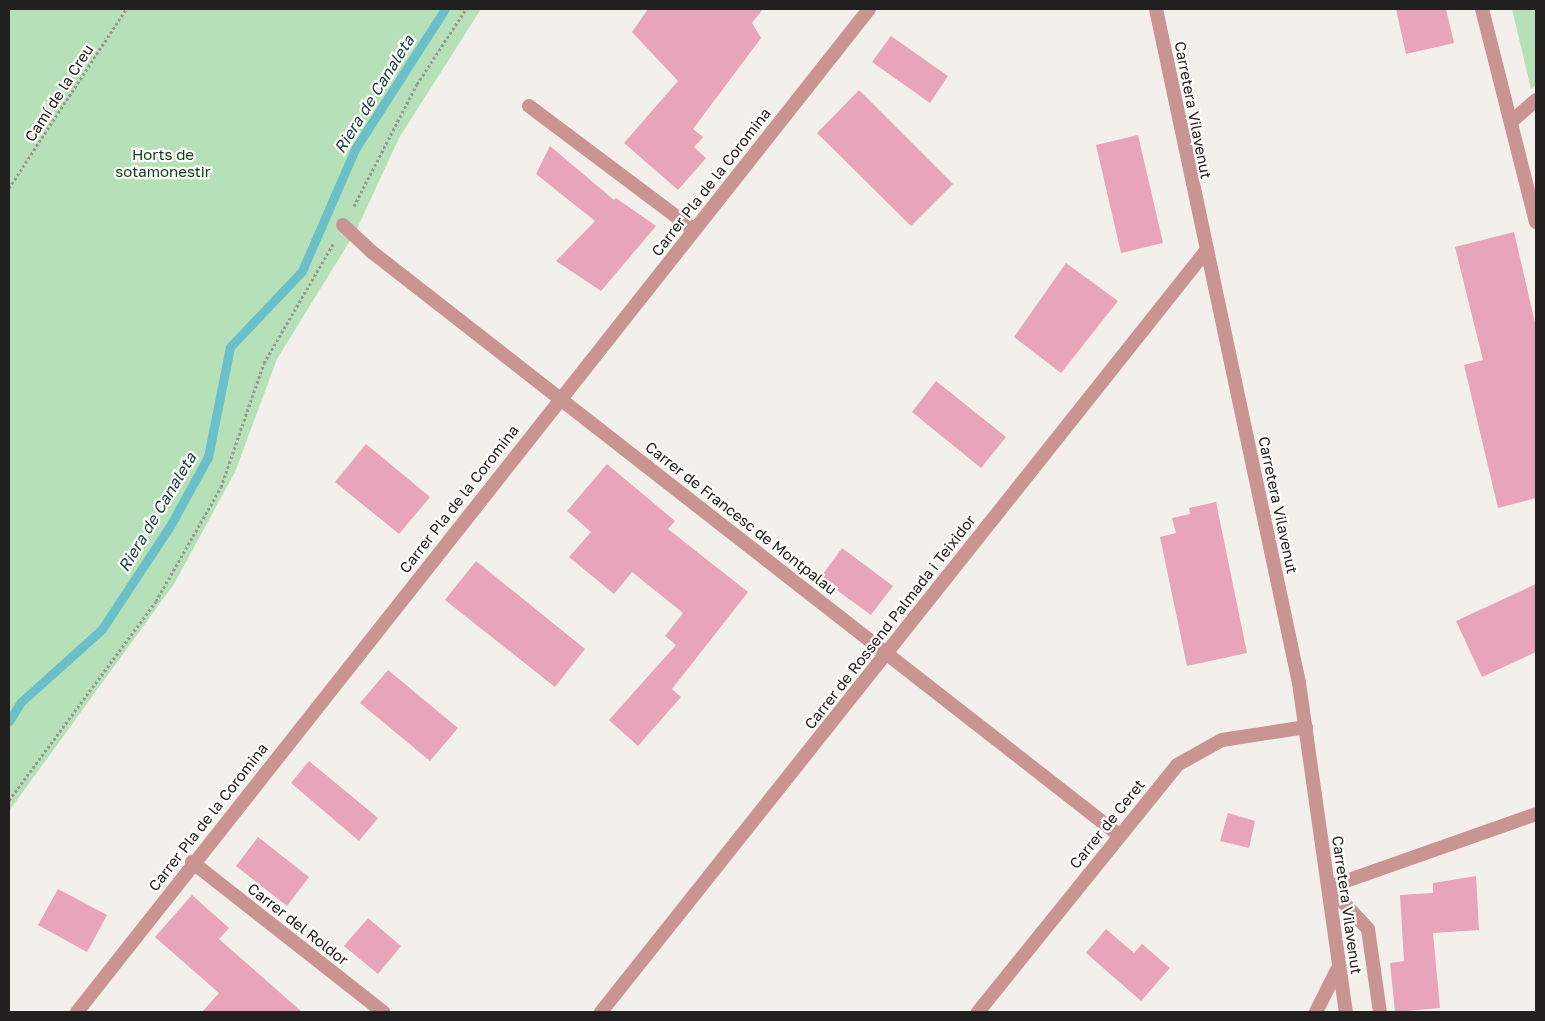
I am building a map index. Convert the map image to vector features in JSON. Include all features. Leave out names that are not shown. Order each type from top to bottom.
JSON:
[{"type":"street","name":"Carrer Pla de la Coromina","points":[[77,1012],[192,862],[869,9]]},
{"type":"street","name":"Carretera Vilavenut","points":[[1156,9],[1205,252],[1288,624],[1306,727],[1329,887],[1337,970],[1346,1012]]},
{"type":"street","points":[[1482,9],[1512,121],[1536,222]]},
{"type":"street","points":[[1512,121],[1536,100]]},
{"type":"street","points":[[529,106],[694,230]]},
{"type":"street","name":"Carrer de Francesc de Montpalau","points":[[343,225],[372,252],[561,397],[1118,835]]},
{"type":"street","name":"Carrer de Rossend Palmada i Teixidor","points":[[601,1012],[1205,252]]},
{"type":"street","name":"Carrer de Ceret","points":[[978,1012],[1118,835],[1177,765],[1195,751],[1222,740],[1306,727]]},
{"type":"street","points":[[1380,1012],[1368,929],[1329,887],[1536,814]]},
{"type":"street","name":"Carrer del Roldor","points":[[192,862],[383,1012]]},
{"type":"street","points":[[1316,1012],[1337,970]]},
{"type":"path","name":"Camí de la Creu","points":[[9,188],[126,9]]},
{"type":"path","points":[[9,800],[156,601],[221,487],[264,363],[343,225],[417,84],[466,9]]},
{"type":"green space","name":"Horts de sotamonestir","points":[[9,9],[481,9],[399,138],[356,231],[277,359],[235,472],[174,584],[9,811]]},
{"type":"green space","points":[[1512,9],[1536,9],[1536,85],[1531,89]]},
{"type":"building","points":[[648,9],[763,9],[752,23],[761,38],[693,129],[703,137],[694,147],[706,158],[678,190],[624,143],[678,81],[632,32]]},
{"type":"building","points":[[1396,9],[1446,9],[1454,43],[1406,54]]},
{"type":"building","points":[[891,36],[948,76],[930,103],[872,62]]},
{"type":"building","points":[[859,90],[953,184],[911,226],[817,133]]},
{"type":"building","points":[[1138,135],[1163,243],[1121,253],[1096,145]]},
{"type":"building","points":[[550,146],[614,200],[616,198],[656,226],[601,291],[556,261],[595,221],[536,174]]},
{"type":"building","points":[[1514,232],[1536,327],[1536,498],[1498,508],[1464,365],[1483,360],[1455,247]]},
{"type":"building","points":[[1066,263],[1118,301],[1061,373],[1014,337]]},
{"type":"building","points":[[936,381],[1006,437],[981,468],[912,412]]},
{"type":"building","points":[[366,444],[430,497],[399,534],[335,482]]},
{"type":"building","points":[[607,464],[675,521],[668,529],[748,592],[672,689],[681,697],[638,746],[609,720],[676,645],[665,636],[683,613],[632,572],[614,594],[569,557],[591,532],[567,511]]},
{"type":"building","points":[[1216,502],[1247,653],[1187,666],[1160,537],[1176,533],[1172,518],[1190,514],[1189,508]]},
{"type":"building","points":[[842,548],[893,586],[871,615],[820,578]]},
{"type":"building","points":[[476,561],[585,649],[555,687],[445,600]]},
{"type":"building","points":[[1536,584],[1536,652],[1482,677],[1456,621]]},
{"type":"building","points":[[388,670],[458,728],[430,761],[360,703]]},
{"type":"building","points":[[309,761],[378,818],[359,841],[291,783]]},
{"type":"building","points":[[1228,813],[1255,821],[1249,848],[1220,841]]},
{"type":"building","points":[[258,837],[309,877],[287,906],[236,866]]},
{"type":"building","points":[[1476,876],[1479,930],[1433,933],[1440,1008],[1395,1012],[1390,963],[1404,961],[1400,895],[1433,893],[1433,883]]},
{"type":"building","points":[[58,889],[107,915],[87,952],[38,925]]},
{"type":"building","points":[[192,895],[229,928],[219,939],[302,1012],[202,1012],[219,993],[155,937]]},
{"type":"building","points":[[368,918],[401,946],[378,974],[344,946]]},
{"type":"building","points":[[1106,929],[1134,953],[1142,944],[1170,968],[1141,1001],[1086,953]]},
{"type":"waterway","name":"Riera de Canaleta","points":[[9,721],[21,702],[102,629],[170,526],[208,457],[230,347],[302,271],[355,149],[445,9]]}]
